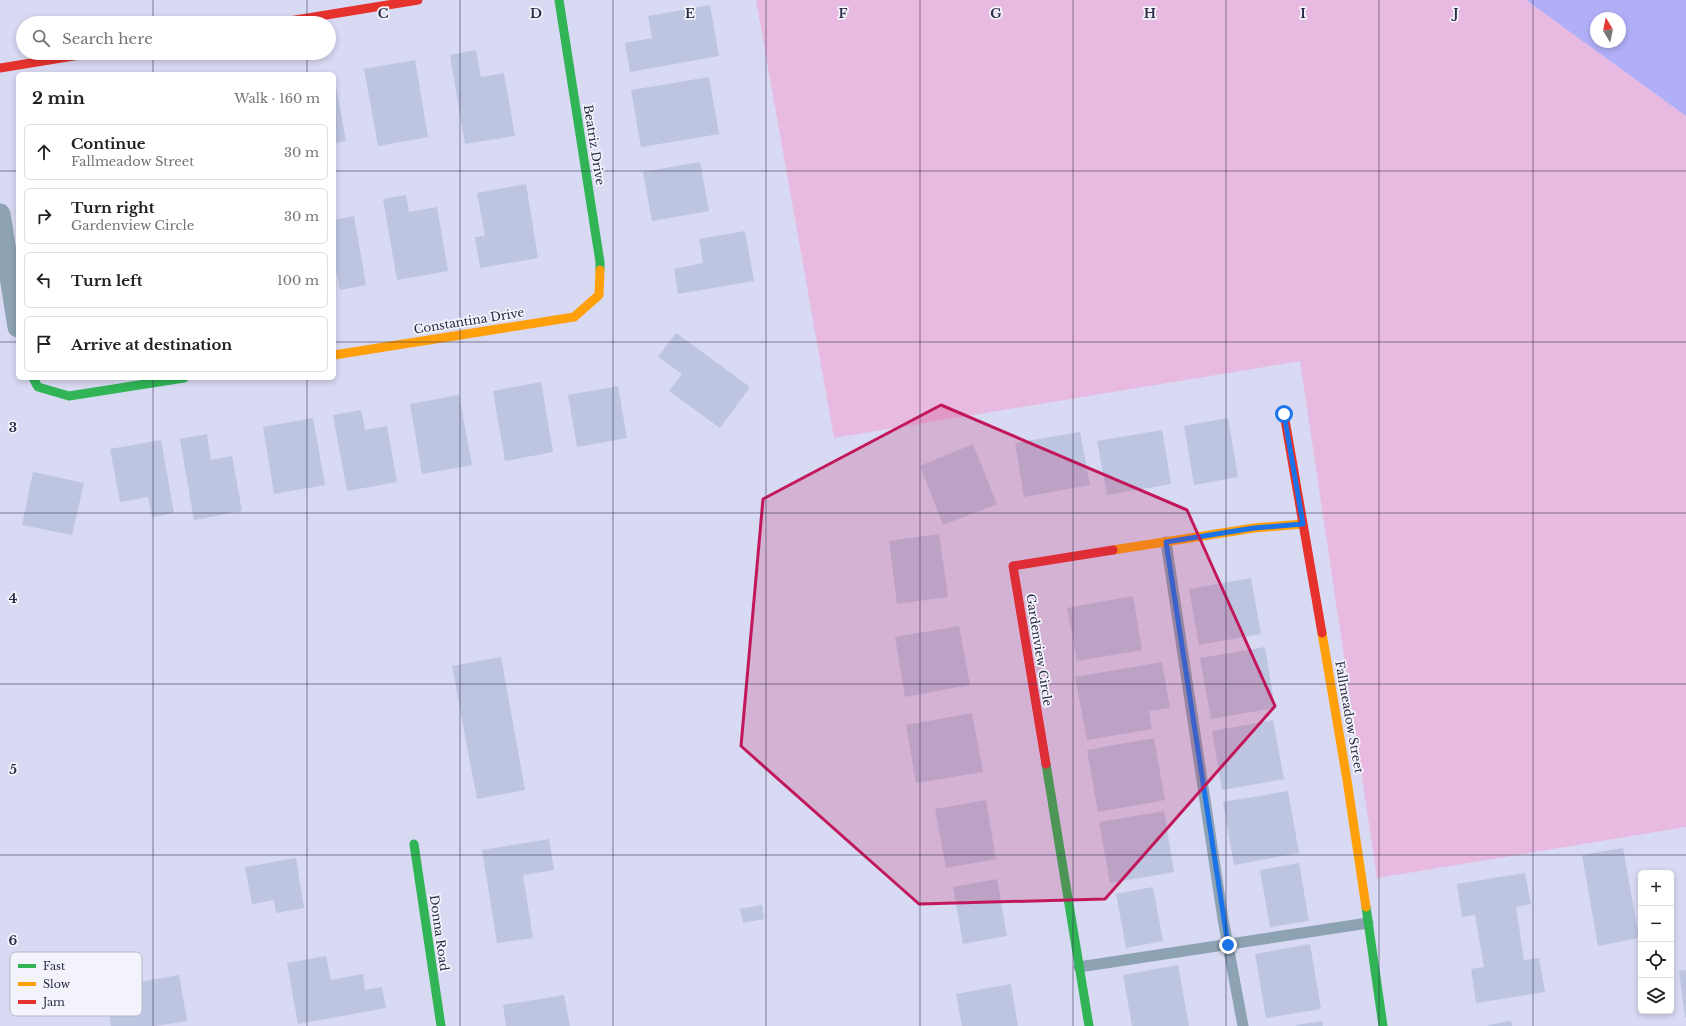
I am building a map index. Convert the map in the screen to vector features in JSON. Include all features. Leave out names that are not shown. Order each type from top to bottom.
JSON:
[{"type":"street","points":[[320,16],[418,0]]},
{"type":"street","name":"Beatriz Drive","points":[[559,0],[600,262],[599,295]]},
{"type":"street","points":[[0,68],[49,60]]},
{"type":"street","points":[[0,214],[16,314]]},
{"type":"street","name":"Constantina Drive","points":[[336,355],[574,317],[599,295]]},
{"type":"street","points":[[33,380],[38,387],[69,396],[171,380]]},
{"type":"street","name":"Fallmeadow Street","points":[[1284,414],[1347,780],[1383,1026]]},
{"type":"street","name":"Gardenview Circle","points":[[1089,1026],[1013,566],[1254,528],[1303,524]]},
{"type":"street","name":"Donna Road","points":[[414,844],[441,1026]]},
{"type":"lane","points":[[1166,542],[1228,945],[1243,1026]]},
{"type":"lane","points":[[1079,967],[1368,923]]},
{"type":"highlighted area","points":[[941,405],[1187,510],[1275,706],[1105,899],[919,904],[741,746],[763,499]]},
{"type":"shaded area","points":[[756,0],[1526,0],[1590,46],[1590,48],[1592,48],[1686,116],[1686,827],[1377,878],[1300,361],[834,438]]},
{"type":"water","points":[[1526,0],[1686,0],[1686,116],[1592,48],[1626,48],[1626,12],[1590,12],[1590,46]]},
{"type":"building","points":[[710,5],[719,56],[630,72],[625,43],[652,38],[648,16]]},
{"type":"building","points":[[476,50],[481,77],[504,73],[515,136],[465,144],[450,55]]},
{"type":"building","points":[[415,60],[428,137],[378,146],[364,69]]},
{"type":"building","points":[[709,77],[719,134],[641,147],[631,90]]},
{"type":"building","points":[[336,86],[346,141],[336,143]]},
{"type":"building","points":[[700,162],[709,211],[652,221],[643,172]]},
{"type":"building","points":[[526,184],[538,258],[480,268],[475,237],[485,236],[477,193]]},
{"type":"building","points":[[406,195],[409,212],[437,207],[448,271],[397,280],[383,199]]},
{"type":"building","points":[[354,216],[366,285],[340,290],[336,274],[336,220]]},
{"type":"building","points":[[745,231],[754,281],[678,294],[674,269],[703,263],[699,239]]},
{"type":"building","points":[[676,333],[750,387],[720,428],[669,391],[682,374],[658,357]]},
{"type":"building","points":[[541,382],[553,452],[505,461],[493,391]]},
{"type":"building","points":[[618,386],[627,438],[577,447],[568,395]]},
{"type":"building","points":[[459,395],[472,465],[422,474],[410,404]]},
{"type":"building","points":[[361,410],[365,430],[387,426],[397,482],[347,491],[333,415]]},
{"type":"building","points":[[313,418],[325,485],[274,494],[263,427]]},
{"type":"building","points":[[1228,418],[1238,477],[1194,485],[1184,426]]},
{"type":"building","points":[[1162,430],[1171,484],[1107,495],[1097,441]]},
{"type":"building","points":[[1080,432],[1090,485],[1024,497],[1015,443]]},
{"type":"building","points":[[207,434],[211,460],[232,456],[242,511],[194,520],[180,439]]},
{"type":"building","points":[[161,440],[174,513],[152,517],[148,497],[120,502],[110,449]]},
{"type":"building","points":[[973,444],[997,504],[943,525],[920,466]]},
{"type":"building","points":[[33,472],[84,483],[72,535],[22,525]]},
{"type":"building","points":[[939,534],[948,597],[897,604],[889,541]]},
{"type":"building","points":[[1251,578],[1261,634],[1199,645],[1189,589]]},
{"type":"building","points":[[1133,596],[1142,650],[1077,661],[1067,608]]},
{"type":"building","points":[[959,626],[970,685],[905,697],[895,637]]},
{"type":"building","points":[[1265,647],[1275,708],[1211,719],[1200,658]]},
{"type":"building","points":[[501,657],[525,790],[477,799],[452,666]]},
{"type":"building","points":[[1162,662],[1170,708],[1149,711],[1152,729],[1087,740],[1075,677]]},
{"type":"building","points":[[972,713],[983,772],[916,783],[906,725]]},
{"type":"building","points":[[1273,720],[1284,779],[1222,790],[1212,731]]},
{"type":"building","points":[[1154,738],[1165,800],[1098,812],[1087,750]]},
{"type":"building","points":[[1288,791],[1299,853],[1234,865],[1223,802]]},
{"type":"building","points":[[986,800],[996,859],[946,868],[935,809]]},
{"type":"building","points":[[1164,811],[1174,872],[1110,883],[1099,822]]},
{"type":"building","points":[[549,839],[554,870],[523,875],[533,938],[497,943],[482,850]]},
{"type":"building","points":[[1623,848],[1638,938],[1598,946],[1582,855]]},
{"type":"building","points":[[296,858],[304,908],[276,913],[274,900],[252,904],[245,867]]},
{"type":"building","points":[[1299,863],[1309,921],[1270,927],[1260,870]]},
{"type":"building","points":[[1525,873],[1531,904],[1516,907],[1524,960],[1539,958],[1545,992],[1476,1003],[1471,969],[1484,967],[1475,915],[1462,917],[1457,884]]},
{"type":"building","points":[[997,879],[1007,936],[963,944],[953,887]]},
{"type":"building","points":[[1153,887],[1163,941],[1126,948],[1116,894]]},
{"type":"building","points":[[762,905],[764,919],[743,923],[740,909]]},
{"type":"building","points":[[1310,944],[1321,1009],[1266,1018],[1255,954]]},
{"type":"building","points":[[326,956],[331,980],[363,974],[365,990],[382,987],[386,1008],[298,1024],[287,963]]},
{"type":"building","points":[[1178,965],[1189,1026],[1132,1026],[1123,975]]},
{"type":"building","points":[[1686,970],[1686,1017],[1685,1017],[1679,971]]},
{"type":"building","points":[[179,975],[187,1021],[155,1026],[111,1026],[109,1016],[142,1016],[142,982]]},
{"type":"building","points":[[1011,984],[1018,1026],[962,1026],[956,994]]},
{"type":"building","points":[[564,995],[570,1026],[506,1026],[503,1005]]},
{"type":"building","points":[[1322,1021],[1323,1026],[1296,1026],[1296,1025]]},
{"type":"building","points":[[1511,1021],[1512,1026],[1488,1026],[1488,1025]]},
{"type":"traffic: fast","points":[[559,0],[600,262],[600,270]]},
{"type":"traffic: fast","points":[[34,380],[38,387],[69,396],[171,380]]},
{"type":"traffic: fast","points":[[1046,764],[1089,1026]]},
{"type":"traffic: fast","points":[[414,844],[441,1026]]},
{"type":"traffic: fast","points":[[1366,907],[1383,1026]]},
{"type":"traffic: slow","points":[[336,355],[574,317],[599,295],[600,270]]},
{"type":"traffic: slow","points":[[1113,550],[1254,528],[1303,524]]},
{"type":"traffic: slow","points":[[1322,633],[1347,780],[1366,907]]},
{"type":"traffic: jam","points":[[320,16],[418,0]]},
{"type":"traffic: jam","points":[[0,68],[49,60]]},
{"type":"traffic: jam","points":[[1284,414],[1322,633]]},
{"type":"traffic: jam","points":[[1046,764],[1013,566],[1113,550]]},
{"type":"route","points":[[1228,945],[1166,542],[1254,528],[1303,524],[1284,414]]}]
